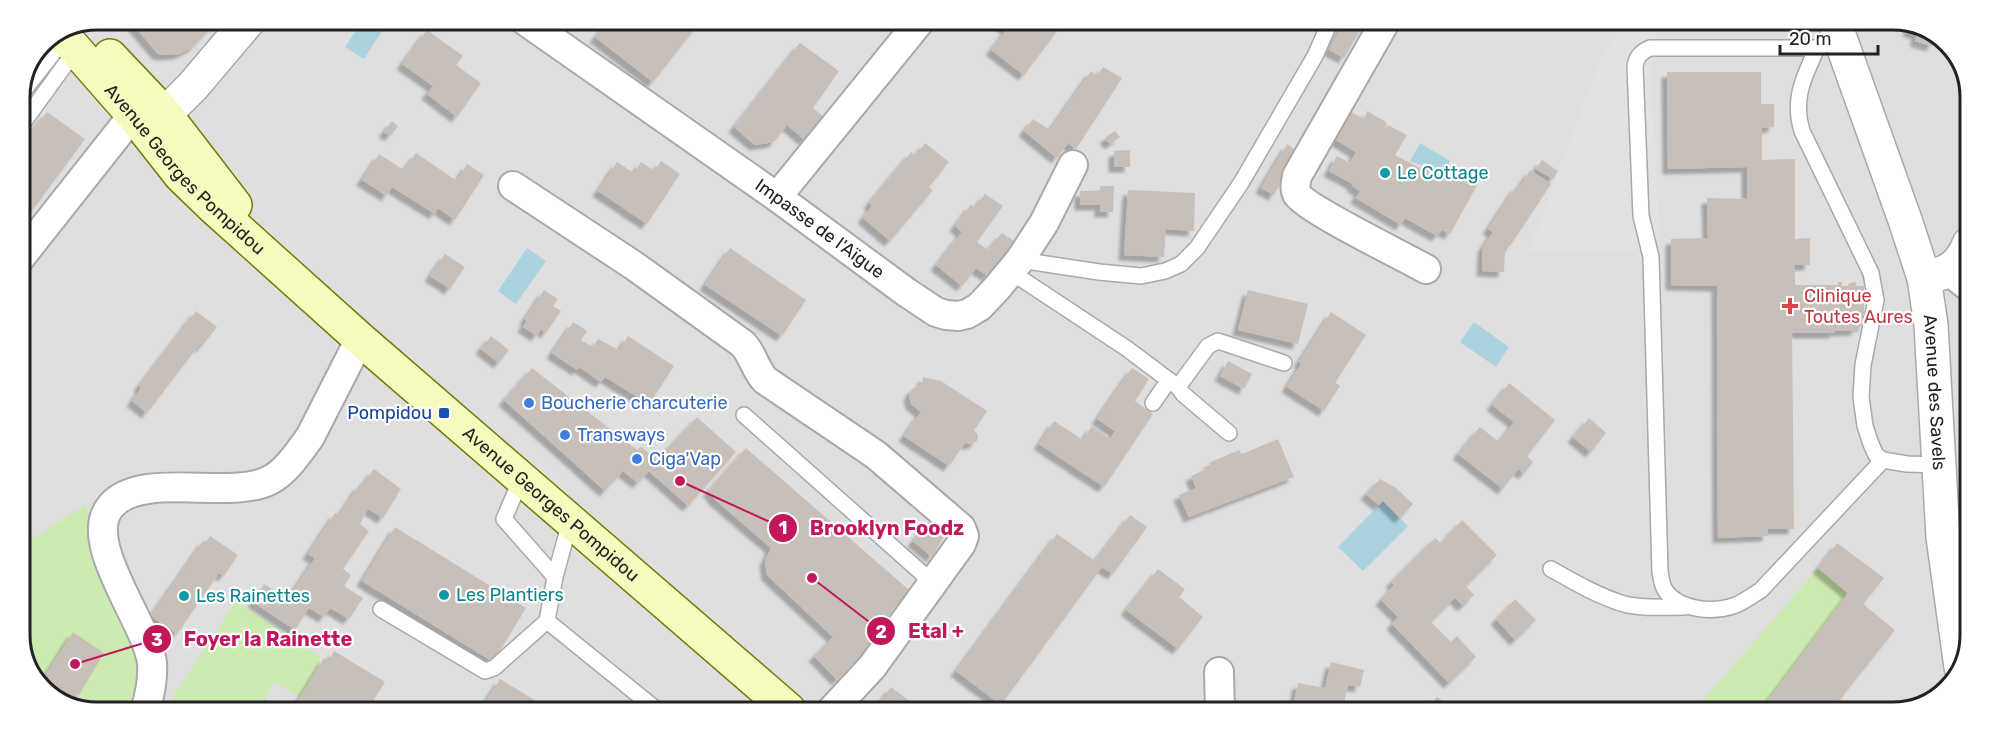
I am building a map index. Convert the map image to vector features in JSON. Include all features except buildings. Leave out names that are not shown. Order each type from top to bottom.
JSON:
[{"type":"main road","name":"Avenue Georges Pompidou","points":[[75,43],[150,121],[181,176],[313,298],[780,702]]},
{"type":"main road","name":"Avenue Georges Pompidou","points":[[75,43],[150,121]]},
{"type":"street","points":[[30,247],[150,121],[192,86],[240,30]]},
{"type":"street","name":"Impasse de l'Aïgue","points":[[537,30],[777,197],[906,292],[936,312],[946,315],[967,314],[979,307],[1016,266],[1044,223],[1073,165]]},
{"type":"street","points":[[777,197],[913,30]]},
{"type":"street","points":[[1380,30],[1297,176],[1295,186],[1298,195],[1319,210],[1426,269]]},
{"type":"street","name":"Avenue des Savels","points":[[1831,37],[1905,220],[1947,279],[1931,325],[1943,537],[1958,647]]},
{"type":"street","points":[[513,186],[633,265],[743,344],[765,380],[876,455],[957,523],[964,536],[961,544],[872,667],[839,702]]},
{"type":"street","points":[[1947,279],[1960,260]]},
{"type":"street","points":[[148,702],[151,690],[152,664],[148,646],[130,603],[108,562],[103,534],[104,520],[109,508],[129,493],[176,488],[255,485],[273,479],[301,450],[310,437],[360,339]]},
{"type":"street","points":[[1219,672],[1220,702]]},
{"type":"lane","points":[[1016,266],[1141,276],[1165,271],[1181,264],[1197,248],[1241,183],[1316,56],[1327,30]]},
{"type":"lane","points":[[1691,607],[1672,599],[1664,588],[1660,572],[1651,257],[1641,216],[1635,66],[1637,57],[1650,48],[1831,37]]},
{"type":"lane","points":[[1831,37],[1805,76],[1797,111],[1802,131],[1875,285],[1876,300],[1863,365],[1861,397],[1865,426],[1876,455],[1883,460],[1907,464],[1938,465]]},
{"type":"lane","points":[[34,76],[75,43]]},
{"type":"lane","points":[[30,112],[75,43]]},
{"type":"lane","points":[[1016,266],[1174,383],[1229,433]]},
{"type":"lane","points":[[1153,403],[1213,341],[1284,363]]},
{"type":"lane","points":[[744,415],[933,583]]},
{"type":"lane","points":[[1551,569],[1586,588],[1624,604],[1723,608],[1736,604],[1761,590],[1883,460]]},
{"type":"lane","points":[[521,479],[504,519],[555,577]]},
{"type":"lane","points":[[381,609],[484,671],[494,668],[547,621],[555,577],[570,522]]},
{"type":"lane","points":[[547,621],[647,702]]},
{"type":"shaded area","points":[[1619,30],[1660,30],[1650,48],[1660,249],[1528,253],[1600,60]]},
{"type":"shaded area","points":[[84,31],[1906,31],[1934,44],[1946,56],[1953,67],[1960,93],[1960,635],[1953,665],[1946,676],[1926,693],[1906,701],[1893,702],[84,701],[60,691],[44,676],[37,665],[30,639],[30,97],[31,84],[41,60],[60,41]]},
{"type":"green space","points":[[86,504],[95,563],[139,646],[140,702],[87,701],[79,695],[104,653],[73,633],[45,674],[41,671],[31,648],[30,639],[30,535],[34,538]]},
{"type":"green space","points":[[1818,568],[1848,593],[1766,702],[1702,702]]},
{"type":"green space","points":[[236,601],[322,658],[301,697],[274,682],[262,702],[170,702]]},
{"type":"water","points":[[356,30],[383,30],[364,59],[345,47]]},
{"type":"water","points":[[1420,143],[1450,161],[1443,173],[1424,163],[1419,165],[1410,161]]},
{"type":"water","points":[[527,248],[546,261],[516,304],[498,291]]},
{"type":"water","points":[[1474,322],[1509,347],[1496,367],[1460,342]]},
{"type":"water","points":[[1383,501],[1408,526],[1363,571],[1338,547]]},
{"type":"place","name":"Le Cottage","points":[[1385,173]]},
{"type":"place","name":"Clinique Toutes Aures","points":[[1790,306]]},
{"type":"place","name":"Boucherie charcuterie","points":[[529,403]]},
{"type":"place","name":"Pompidou","points":[[444,413]]},
{"type":"place","name":"Transways","points":[[565,435]]},
{"type":"place","name":"Ciga'Vap","points":[[637,459]]},
{"type":"place","name":"Brooklyn Foodz","points":[[680,481]]},
{"type":"place","name":"Etal +","points":[[812,578]]},
{"type":"place","name":"Les Plantiers","points":[[444,595]]},
{"type":"place","name":"Les Rainettes","points":[[184,596]]},
{"type":"place","name":"Foyer la Rainette","points":[[75,664]]}]
